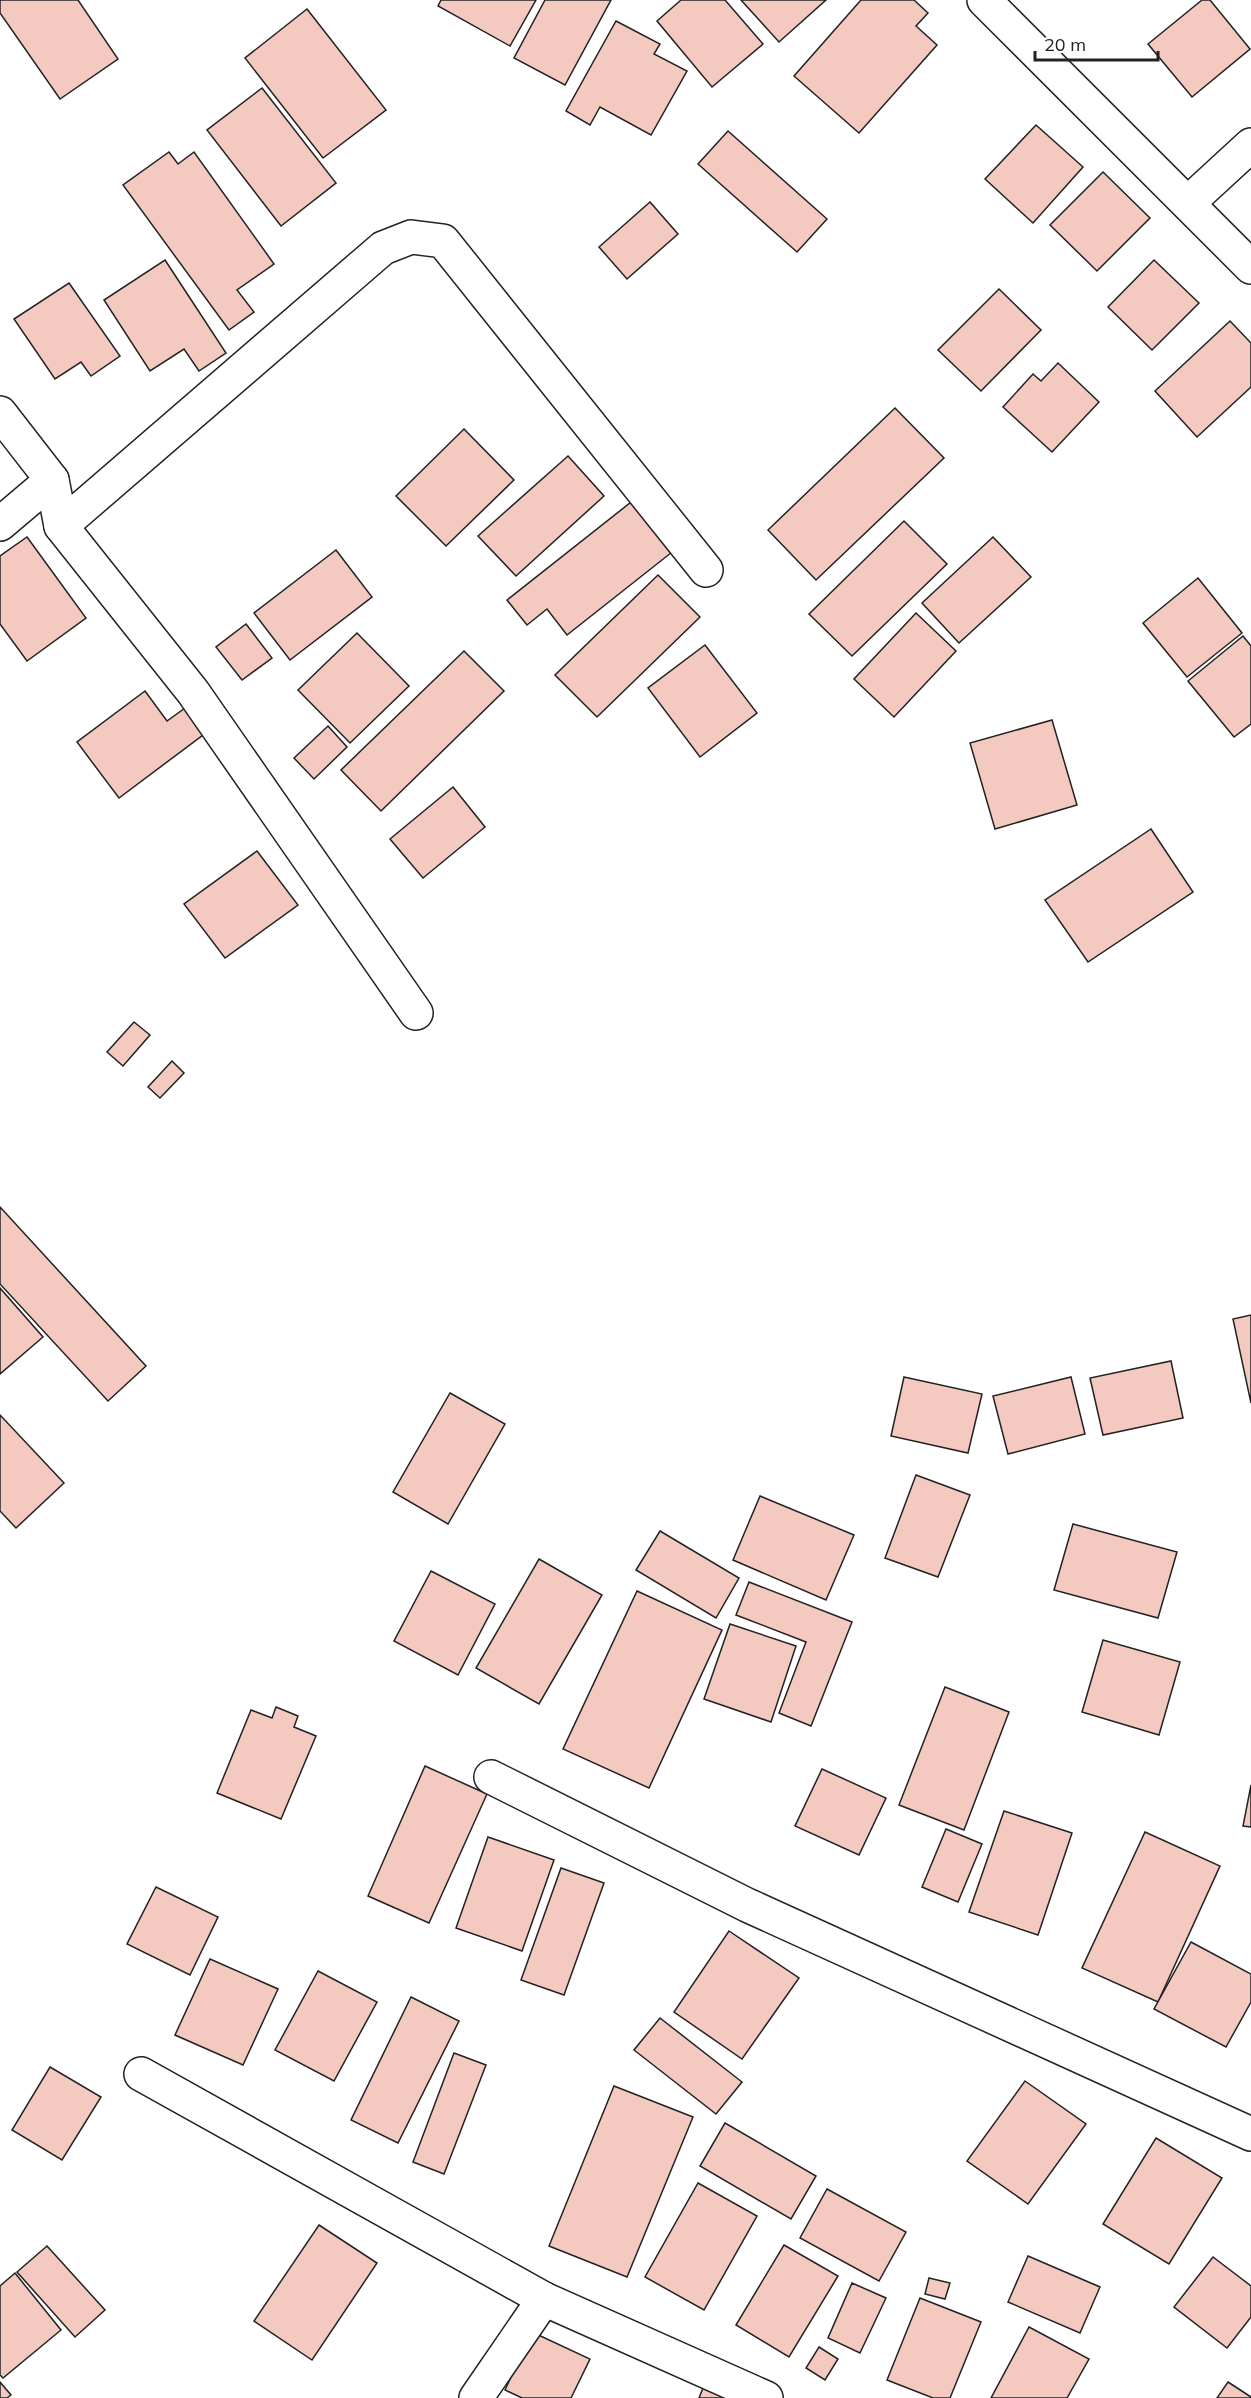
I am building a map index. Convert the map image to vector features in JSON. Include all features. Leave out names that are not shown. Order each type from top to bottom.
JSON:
[{"type":"street","points":[[984,0],[1251,267]]},
{"type":"street","points":[[1188,203],[1251,145]]},
{"type":"street","points":[[61,526],[383,248],[411,237],[443,241],[706,570]]},
{"type":"street","points":[[0,413],[52,480],[61,526],[193,692],[416,1013]]},
{"type":"street","points":[[0,524],[52,480]]},
{"type":"street","points":[[491,1777],[747,1905],[1251,2134]]},
{"type":"street","points":[[141,2074],[544,2299],[766,2398]]},
{"type":"street","points":[[476,2398],[544,2299]]},
{"type":"building","points":[[0,0],[78,0],[118,59],[60,99],[0,13]]},
{"type":"building","points":[[441,0],[536,0],[510,46],[438,6]]},
{"type":"building","points":[[545,0],[611,0],[565,85],[514,58]]},
{"type":"building","points":[[681,0],[725,0],[763,44],[712,87],[657,21]]},
{"type":"building","points":[[741,0],[826,0],[779,42]]},
{"type":"building","points":[[861,0],[914,0],[928,13],[916,26],[937,45],[859,133],[794,76]]},
{"type":"building","points":[[1202,0],[1210,0],[1250,49],[1192,97],[1148,44]]},
{"type":"building","points":[[307,9],[386,110],[323,158],[245,58]]},
{"type":"building","points":[[616,21],[660,44],[654,54],[687,71],[651,135],[600,107],[590,125],[566,111]]},
{"type":"building","points":[[262,88],[336,183],[281,226],[207,130]]},
{"type":"building","points":[[1036,125],[1083,167],[1033,223],[985,179]]},
{"type":"building","points":[[728,131],[827,219],[797,252],[698,164]]},
{"type":"building","points":[[169,152],[178,164],[194,152],[274,264],[237,290],[254,312],[229,330],[123,185]]},
{"type":"building","points":[[1103,172],[1150,218],[1097,271],[1050,225]]},
{"type":"building","points":[[650,202],[678,234],[627,279],[599,247]]},
{"type":"building","points":[[165,260],[226,353],[199,371],[184,349],[150,371],[104,300]]},
{"type":"building","points":[[1154,260],[1199,303],[1152,350],[1108,307]]},
{"type":"building","points":[[69,283],[120,356],[91,376],[81,362],[55,379],[14,319]]},
{"type":"building","points":[[999,289],[1041,330],[981,391],[938,350]]},
{"type":"building","points":[[1230,321],[1251,343],[1251,387],[1197,437],[1155,391]]},
{"type":"building","points":[[1058,363],[1099,402],[1052,452],[1003,407],[1033,374],[1041,381]]},
{"type":"building","points":[[895,408],[944,458],[816,580],[768,530]]},
{"type":"building","points":[[464,429],[514,480],[446,546],[396,496]]},
{"type":"building","points":[[568,456],[604,496],[516,576],[478,536]]},
{"type":"building","points":[[640,495],[681,545],[567,635],[547,609],[527,625],[507,600]]},
{"type":"building","points":[[904,521],[947,564],[852,656],[809,614]]},
{"type":"building","points":[[27,537],[86,618],[27,661],[0,624],[0,556]]},
{"type":"building","points":[[993,537],[1031,577],[959,643],[922,603]]},
{"type":"building","points":[[336,550],[372,597],[290,660],[254,613]]},
{"type":"building","points":[[658,575],[700,617],[597,717],[555,675]]},
{"type":"building","points":[[1198,578],[1242,633],[1187,677],[1143,623]]},
{"type":"building","points":[[916,613],[956,651],[894,717],[854,679]]},
{"type":"building","points":[[246,624],[272,658],[242,680],[216,647]]},
{"type":"building","points":[[357,633],[409,686],[350,743],[298,690]]},
{"type":"building","points":[[1243,636],[1251,646],[1251,724],[1234,737],[1188,681]]},
{"type":"building","points":[[705,645],[757,713],[700,757],[648,688]]},
{"type":"building","points":[[464,651],[504,691],[381,811],[341,770]]},
{"type":"building","points":[[145,691],[167,721],[192,703],[211,729],[119,798],[77,742]]},
{"type":"building","points":[[1052,720],[1077,805],[995,829],[970,743]]},
{"type":"building","points":[[328,726],[347,747],[314,779],[294,758]]},
{"type":"building","points":[[453,787],[485,827],[423,878],[390,839]]},
{"type":"building","points":[[1151,829],[1193,892],[1088,962],[1045,900]]},
{"type":"building","points":[[257,851],[298,905],[225,958],[184,904]]},
{"type":"building","points":[[134,1022],[150,1035],[123,1066],[107,1052]]},
{"type":"building","points":[[172,1061],[184,1073],[160,1098],[148,1087]]},
{"type":"building","points":[[0,1207],[146,1366],[108,1401],[0,1284]]},
{"type":"building","points":[[0,1288],[43,1337],[0,1374]]},
{"type":"building","points":[[1251,1315],[1251,1403],[1233,1319]]},
{"type":"building","points":[[1171,1361],[1183,1418],[1103,1435],[1090,1378]]},
{"type":"building","points":[[904,1377],[982,1394],[968,1453],[891,1436]]},
{"type":"building","points":[[1071,1377],[1085,1434],[1008,1454],[993,1396]]},
{"type":"building","points":[[450,1393],[505,1424],[448,1524],[393,1492]]},
{"type":"building","points":[[0,1415],[64,1483],[16,1528],[0,1511]]},
{"type":"building","points":[[916,1475],[970,1495],[938,1577],[885,1558]]},
{"type":"building","points":[[760,1496],[854,1535],[826,1600],[733,1560]]},
{"type":"building","points":[[1073,1524],[1177,1552],[1158,1618],[1054,1590]]},
{"type":"building","points":[[660,1531],[739,1578],[716,1618],[636,1570]]},
{"type":"building","points":[[539,1559],[602,1595],[539,1704],[476,1668]]},
{"type":"building","points":[[431,1571],[495,1604],[458,1675],[394,1641]]},
{"type":"building","points":[[749,1582],[852,1622],[811,1726],[779,1713],[806,1642],[736,1615]]},
{"type":"building","points":[[637,1591],[722,1630],[649,1788],[563,1749]]},
{"type":"building","points":[[730,1624],[796,1646],[771,1722],[704,1699]]},
{"type":"building","points":[[1103,1640],[1180,1662],[1159,1735],[1082,1712]]},
{"type":"building","points":[[945,1687],[1009,1712],[964,1830],[899,1805]]},
{"type":"building","points":[[276,1707],[298,1716],[294,1727],[316,1736],[281,1819],[217,1793],[251,1710],[272,1718]]},
{"type":"building","points":[[425,1766],[487,1794],[429,1923],[368,1896]]},
{"type":"building","points":[[822,1769],[886,1798],[859,1855],[795,1826]]},
{"type":"building","points":[[1251,1785],[1251,1827],[1243,1826]]},
{"type":"building","points":[[1004,1811],[1072,1833],[1038,1935],[969,1912]]},
{"type":"building","points":[[946,1829],[982,1844],[958,1902],[922,1887]]},
{"type":"building","points":[[1145,1832],[1220,1866],[1158,2002],[1082,1968]]},
{"type":"building","points":[[488,1837],[554,1860],[522,1951],[456,1928]]},
{"type":"building","points":[[561,1868],[604,1883],[564,1995],[521,1980]]},
{"type":"building","points":[[156,1887],[218,1917],[190,1975],[127,1944]]},
{"type":"building","points":[[729,1931],[799,1978],[742,2059],[674,2012]]},
{"type":"building","points":[[1191,1942],[1251,1974],[1251,2002],[1226,2047],[1154,2009]]},
{"type":"building","points":[[210,1959],[278,1989],[243,2065],[175,2035]]},
{"type":"building","points":[[318,1971],[377,2002],[334,2081],[275,2050]]},
{"type":"building","points":[[411,1997],[459,2021],[398,2143],[351,2120]]},
{"type":"building","points":[[660,2018],[742,2082],[716,2114],[634,2050]]},
{"type":"building","points":[[454,2053],[486,2065],[444,2174],[413,2162]]},
{"type":"building","points":[[50,2067],[101,2097],[62,2160],[12,2130]]},
{"type":"building","points":[[1025,2081],[1086,2124],[1028,2204],[967,2161]]},
{"type":"building","points":[[614,2086],[693,2117],[627,2277],[549,2246]]},
{"type":"building","points":[[725,2123],[816,2176],[791,2219],[700,2166]]},
{"type":"building","points":[[1156,2138],[1222,2178],[1169,2264],[1103,2224]]},
{"type":"building","points":[[698,2183],[757,2216],[704,2310],[645,2277]]},
{"type":"building","points":[[827,2189],[906,2232],[879,2281],[800,2238]]},
{"type":"building","points":[[319,2225],[377,2263],[312,2360],[254,2321]]},
{"type":"building","points":[[784,2245],[838,2276],[789,2357],[736,2325]]},
{"type":"building","points":[[47,2246],[105,2310],[75,2337],[17,2272]]},
{"type":"building","points":[[1028,2256],[1100,2287],[1080,2333],[1008,2302]]},
{"type":"building","points":[[1213,2257],[1251,2286],[1251,2317],[1227,2348],[1174,2307]]},
{"type":"building","points":[[15,2273],[61,2330],[3,2378],[0,2375],[0,2286]]},
{"type":"building","points":[[929,2278],[950,2283],[945,2299],[925,2294]]},
{"type":"building","points":[[852,2283],[886,2298],[860,2353],[828,2338]]},
{"type":"building","points":[[920,2298],[981,2322],[950,2398],[933,2398],[887,2380]]},
{"type":"building","points":[[1029,2327],[1089,2359],[1067,2398],[991,2398]]},
{"type":"building","points":[[532,2332],[590,2359],[571,2398],[522,2398],[505,2390]]},
{"type":"building","points":[[819,2347],[838,2359],[825,2380],[806,2368]]},
{"type":"building","points":[[0,2382],[11,2395],[7,2398],[0,2398]]},
{"type":"building","points":[[1228,2382],[1251,2397],[1251,2398],[1217,2398]]},
{"type":"building","points":[[705,2383],[736,2398],[699,2398]]}]
